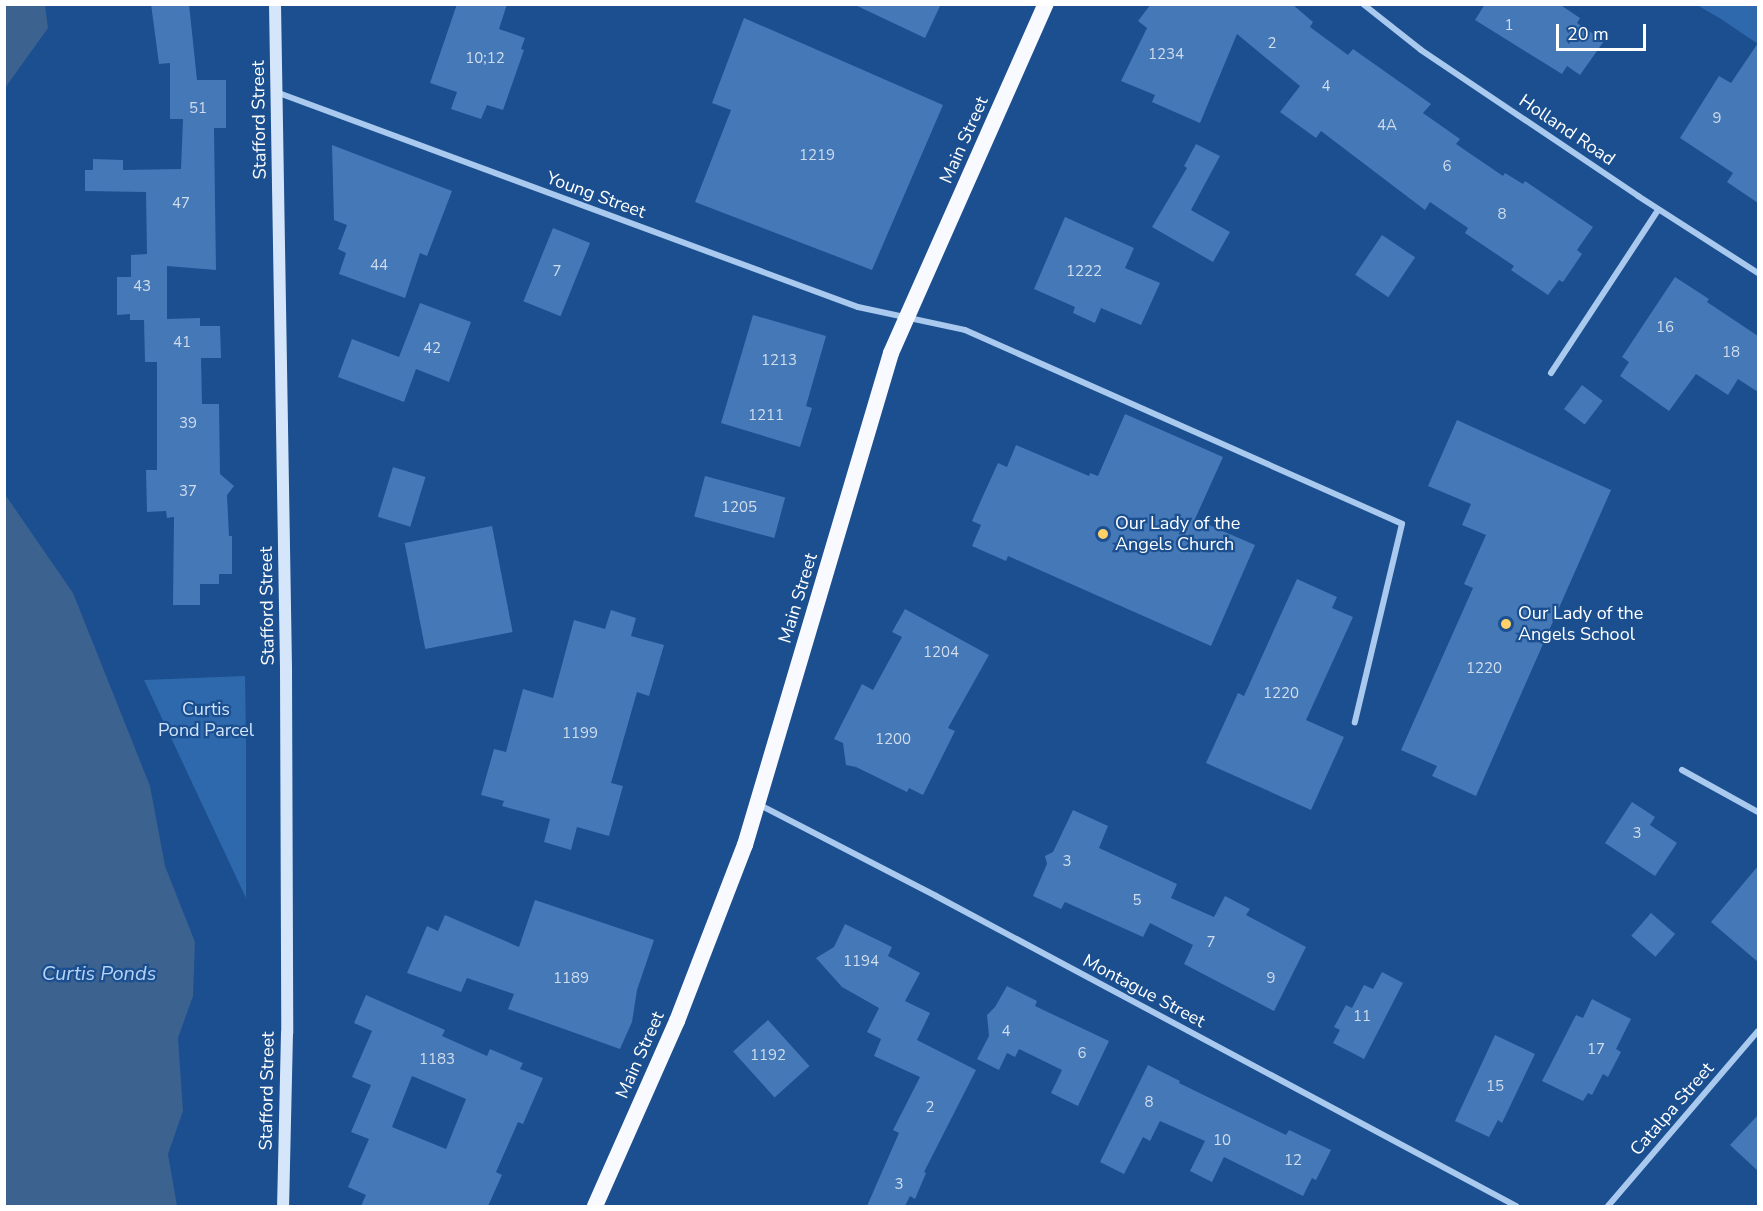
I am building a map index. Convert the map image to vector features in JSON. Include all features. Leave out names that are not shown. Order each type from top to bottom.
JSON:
[{"type":"highway","name":"Main Street","points":[[595,1206],[677,1021],[730,887],[758,804],[891,352],[908,319],[993,119],[1047,4]]},
{"type":"main road","name":"Stafford Street","points":[[275,4],[286,669],[287,1033],[283,1206]]},
{"type":"street","name":"Holland Road","points":[[1363,4],[1421,50],[1658,210],[1758,273]]},
{"type":"street","name":"Young Street","points":[[276,92],[858,307],[965,330],[1402,524],[1355,722]]},
{"type":"street","points":[[1551,373],[1658,210]]},
{"type":"street","points":[[1682,770],[1758,812]]},
{"type":"street","name":"Montague Street","points":[[758,804],[946,901],[1516,1206]]},
{"type":"street","name":"Catalpa Street","points":[[1608,1206],[1758,1031]]},
{"type":"green space","points":[[1697,5],[1758,5],[1758,44],[1721,19]]},
{"type":"green space","name":"Curtis Pond Parcel","points":[[245,676],[246,739],[246,898],[144,680]]},
{"type":"water","points":[[5,4],[45,5],[48,28],[5,88]]},
{"type":"water","name":"Curtis Ponds","points":[[4,493],[73,593],[150,786],[165,866],[195,942],[193,996],[178,1038],[183,1111],[168,1154],[177,1206],[5,1206]]},
{"type":"building","points":[[151,4],[189,4],[197,80],[226,80],[226,128],[214,128],[216,270],[167,266],[167,319],[200,318],[200,326],[220,326],[221,358],[201,358],[202,404],[219,404],[220,474],[234,486],[227,495],[229,536],[232,536],[232,574],[219,574],[219,584],[200,584],[200,605],[173,605],[174,517],[167,518],[166,511],[147,512],[146,470],[157,470],[157,362],[145,362],[144,320],[130,320],[130,314],[117,315],[117,277],[131,277],[131,255],[147,254],[146,192],[85,191],[85,170],[93,170],[93,159],[123,160],[123,170],[181,169],[183,119],[170,119],[170,63],[159,64]]},
{"type":"building","points":[[457,4],[507,4],[499,29],[525,38],[521,49],[524,50],[503,110],[487,105],[481,119],[451,109],[457,92],[430,83]]},
{"type":"building","points":[[853,4],[941,4],[925,38]]},
{"type":"building","points":[[1151,4],[1292,4],[1313,22],[1310,27],[1348,55],[1353,49],[1431,104],[1423,113],[1460,139],[1456,144],[1503,176],[1505,173],[1523,184],[1525,181],[1593,227],[1577,250],[1582,254],[1563,282],[1559,280],[1548,295],[1511,270],[1514,266],[1465,233],[1468,228],[1430,202],[1425,210],[1321,131],[1316,138],[1280,112],[1300,86],[1237,34],[1200,123],[1152,102],[1155,95],[1121,81],[1147,28],[1138,21]]},
{"type":"building","points":[[1485,4],[1559,4],[1580,18],[1577,23],[1604,41],[1580,75],[1567,66],[1562,74],[1475,20]]},
{"type":"building","points":[[744,18],[943,105],[872,270],[695,202],[731,110],[712,103]]},
{"type":"building","points":[[1758,43],[1758,203],[1727,182],[1733,173],[1680,138],[1719,76],[1731,83]]},
{"type":"building","points":[[1196,144],[1220,156],[1191,210],[1230,232],[1213,262],[1152,227],[1187,168],[1184,166]]},
{"type":"building","points":[[332,145],[452,191],[427,256],[420,253],[405,298],[339,274],[346,253],[338,249],[347,225],[334,220]]},
{"type":"building","points":[[1065,217],[1134,248],[1125,268],[1160,283],[1141,325],[1101,308],[1095,323],[1073,313],[1075,307],[1034,289]]},
{"type":"building","points":[[553,228],[590,243],[560,316],[523,301]]},
{"type":"building","points":[[1382,235],[1415,257],[1388,297],[1355,275]]},
{"type":"building","points":[[1675,277],[1709,299],[1707,302],[1758,336],[1758,392],[1738,379],[1728,395],[1696,374],[1669,411],[1620,376],[1629,362],[1622,357]]},
{"type":"building","points":[[420,303],[471,322],[449,382],[416,369],[404,402],[338,377],[352,339],[399,357]]},
{"type":"building","points":[[753,315],[826,336],[806,406],[812,408],[800,447],[721,423]]},
{"type":"building","points":[[1582,385],[1603,401],[1585,425],[1564,409]]},
{"type":"building","name":"Our Lady of the Angels Church","points":[[1125,414],[1223,457],[1195,519],[1255,545],[1211,646],[1008,556],[1006,561],[972,546],[981,525],[972,521],[982,498],[998,463],[1007,467],[1016,445],[1089,476],[1090,473],[1098,476]]},
{"type":"building","points":[[1457,420],[1611,490],[1476,796],[1432,776],[1437,766],[1401,750],[1473,588],[1464,584],[1486,535],[1462,525],[1471,504],[1428,486]]},
{"type":"building","points":[[393,467],[426,477],[410,527],[378,517]]},
{"type":"building","points":[[705,476],[785,497],[774,538],[694,517]]},
{"type":"building","points":[[492,526],[513,632],[425,649],[405,543]]},
{"type":"building","points":[[1297,579],[1337,597],[1332,608],[1353,617],[1306,720],[1344,737],[1311,810],[1206,763],[1238,693],[1244,696]]},
{"type":"building","points":[[905,609],[989,655],[948,728],[955,731],[923,795],[909,788],[907,792],[856,767],[846,765],[843,743],[834,739],[862,684],[873,690],[902,637],[892,632]]},
{"type":"building","points":[[611,610],[636,618],[631,636],[664,645],[649,696],[637,692],[611,783],[623,786],[609,836],[577,827],[571,850],[544,842],[550,819],[502,806],[504,801],[481,795],[494,749],[506,752],[523,689],[553,698],[574,620],[605,629]]},
{"type":"building","points":[[1632,802],[1655,817],[1650,825],[1677,843],[1655,876],[1605,843]]},
{"type":"building","points":[[1073,810],[1108,826],[1099,848],[1177,884],[1171,898],[1214,917],[1225,896],[1250,909],[1246,915],[1306,947],[1274,1011],[1184,964],[1193,945],[1150,923],[1143,937],[1065,902],[1061,909],[1033,896],[1047,864],[1045,856],[1053,852]]},
{"type":"building","points":[[1758,866],[1758,962],[1711,922]]},
{"type":"building","points":[[535,900],[654,940],[637,990],[632,1022],[620,1049],[508,1009],[514,994],[467,978],[461,992],[407,973],[427,926],[438,931],[445,915],[519,947]]},
{"type":"building","points":[[1651,913],[1675,934],[1655,957],[1631,936]]},
{"type":"building","points":[[845,924],[892,947],[888,956],[920,973],[905,1001],[930,1013],[917,1040],[976,1070],[924,1172],[926,1173],[915,1199],[910,1196],[905,1206],[867,1206],[899,1133],[893,1130],[920,1077],[874,1056],[881,1039],[867,1032],[879,1008],[842,987],[816,958],[834,947]]},
{"type":"building","points":[[1382,972],[1403,983],[1364,1059],[1333,1043],[1340,1030],[1334,1027],[1346,1005],[1352,1008],[1364,985],[1373,989]]},
{"type":"building","points":[[1007,986],[1037,1001],[1035,1006],[1109,1041],[1078,1106],[1051,1093],[1062,1070],[1019,1049],[1015,1057],[1007,1053],[999,1070],[977,1059],[989,1036],[987,1015],[995,1007]]},
{"type":"building","points":[[366,995],[445,1030],[442,1036],[487,1056],[490,1049],[523,1063],[520,1069],[543,1078],[523,1124],[518,1122],[496,1172],[502,1175],[488,1206],[361,1206],[366,1195],[348,1187],[369,1139],[351,1132],[371,1085],[352,1077],[372,1031],[354,1023]],"holes":[[[412,1076],[466,1099],[446,1149],[392,1127]]]},
{"type":"building","points":[[1592,999],[1631,1019],[1616,1049],[1621,1052],[1608,1077],[1603,1074],[1592,1095],[1588,1093],[1583,1101],[1542,1081],[1576,1015],[1583,1018]]},
{"type":"building","points":[[768,1020],[809,1066],[775,1098],[733,1051]]},
{"type":"building","points":[[1495,1035],[1535,1054],[1502,1123],[1498,1120],[1489,1137],[1455,1121]]},
{"type":"building","points":[[1148,1065],[1180,1081],[1179,1083],[1286,1135],[1289,1130],[1331,1150],[1316,1180],[1312,1178],[1303,1196],[1224,1157],[1212,1182],[1190,1171],[1205,1141],[1160,1121],[1150,1141],[1143,1137],[1124,1174],[1100,1162]]},
{"type":"building","points":[[1758,1115],[1758,1171],[1730,1145]]},
{"type":"place","name":"Our Lady of the Angels Church","points":[[1103,534]]},
{"type":"place","name":"Our Lady of the Angels School","points":[[1506,624]]}]
